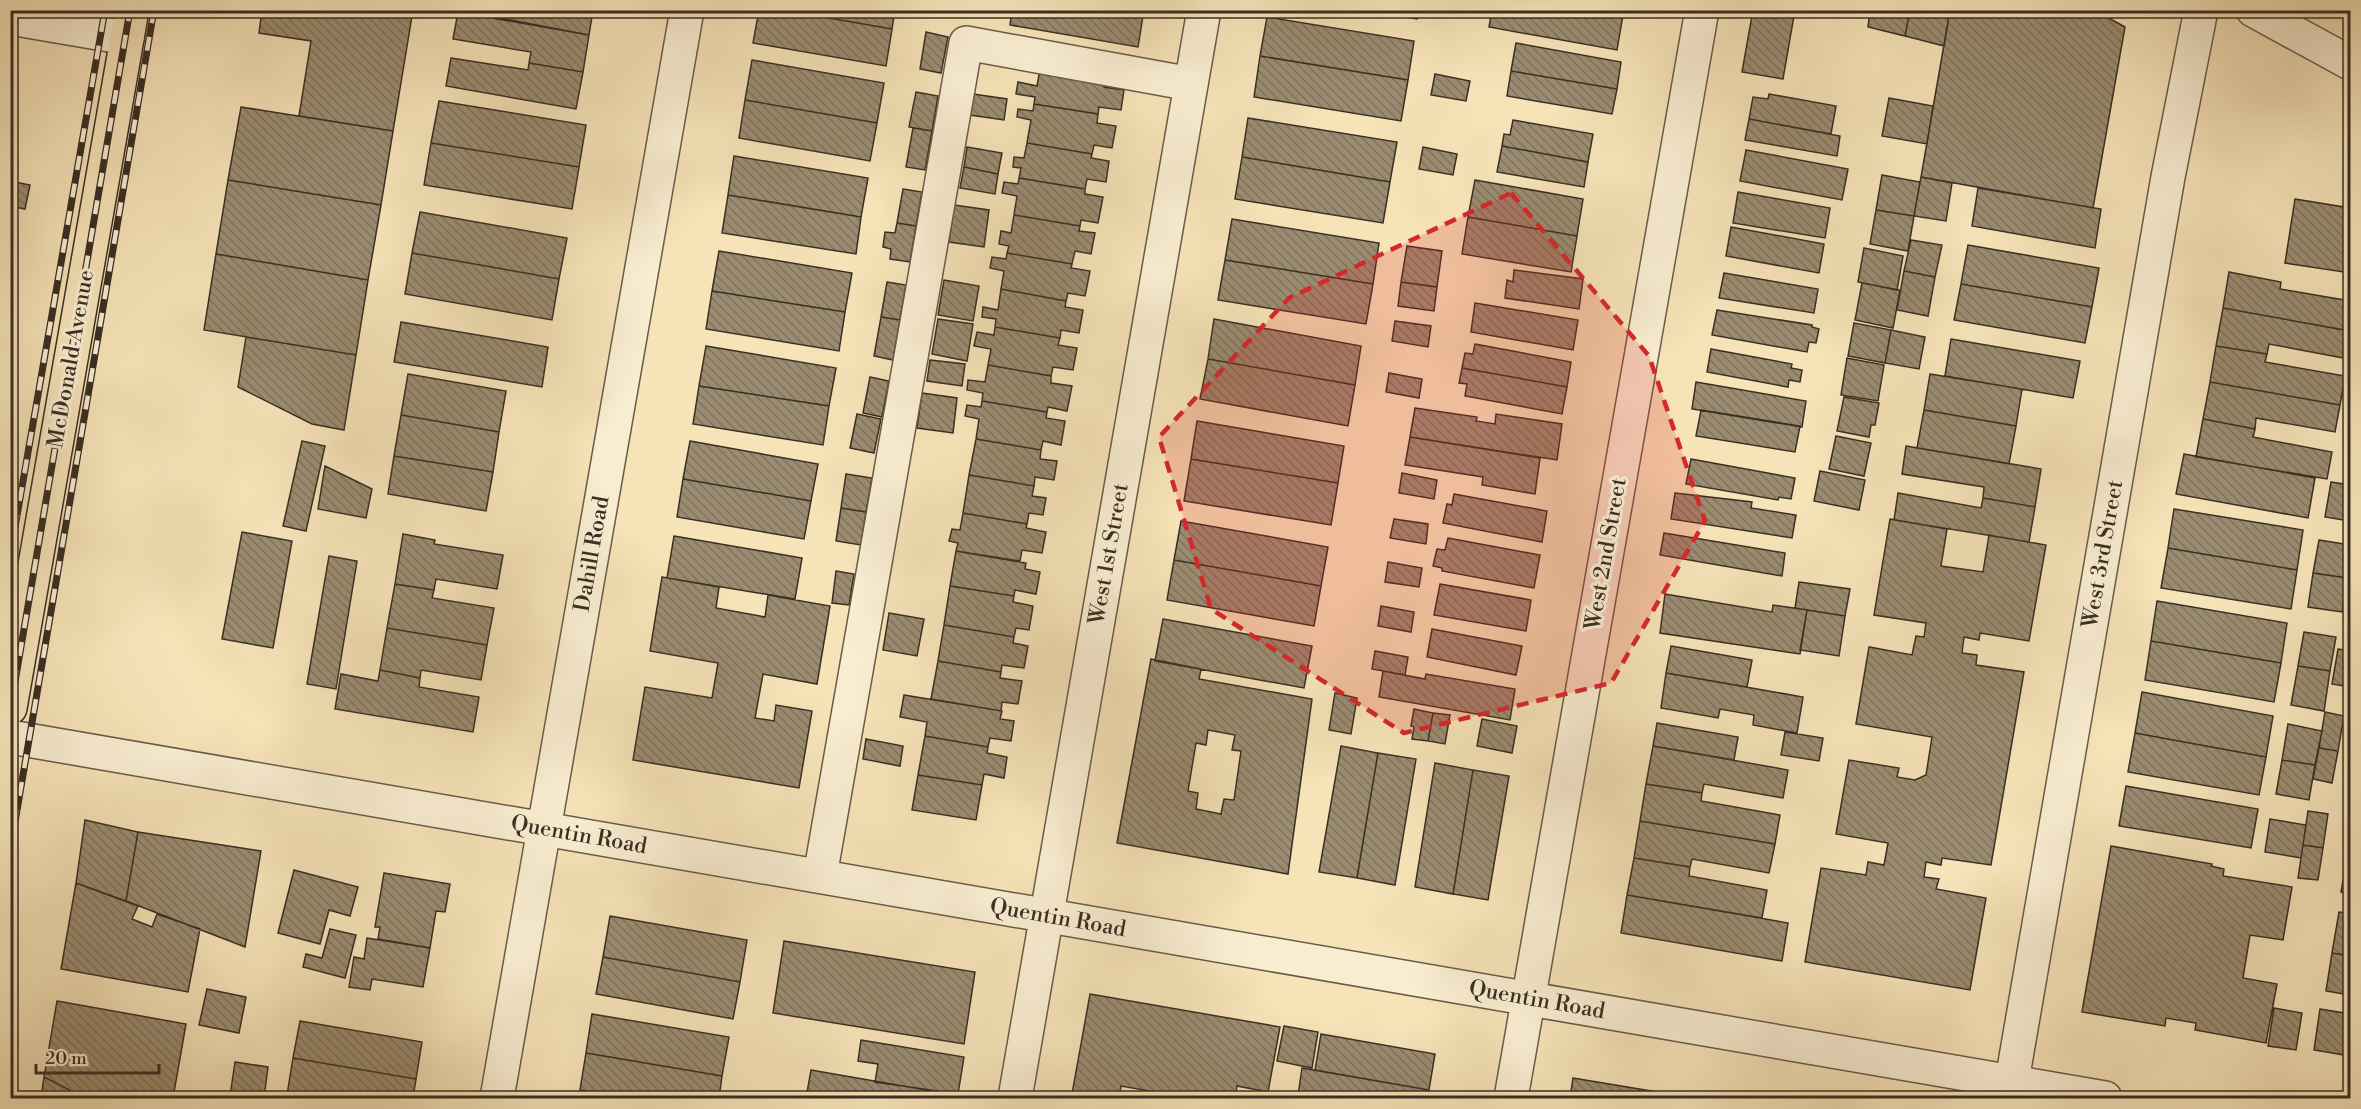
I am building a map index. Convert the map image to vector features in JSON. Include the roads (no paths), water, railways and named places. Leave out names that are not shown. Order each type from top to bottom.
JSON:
[{"type":"main road","name":"McDonald Avenue","points":[[10,708],[129,25]]},
{"type":"street","name":"Dahill Road","points":[[497,1098],[687,10]]},
{"type":"street","name":"West 1st Street","points":[[1015,1098],[1204,10]]},
{"type":"street","name":"West 2nd Street","points":[[1511,1098],[1702,10]]},
{"type":"street","name":"West 3rd Street","points":[[2011,1090],[2168,177],[2201,10]]},
{"type":"street","points":[[2253,10],[2350,63]]},
{"type":"street","points":[[10,18],[129,25]]},
{"type":"street","points":[[820,876],[966,43],[1191,84]]},
{"type":"street","name":"Quentin Road","points":[[10,737],[1528,999],[2011,1090],[2105,1098]]},
{"type":"railway","points":[[10,556],[105,10]]},
{"type":"railway","points":[[10,711],[130,10]]},
{"type":"railway","points":[[10,851],[154,10]]}]
